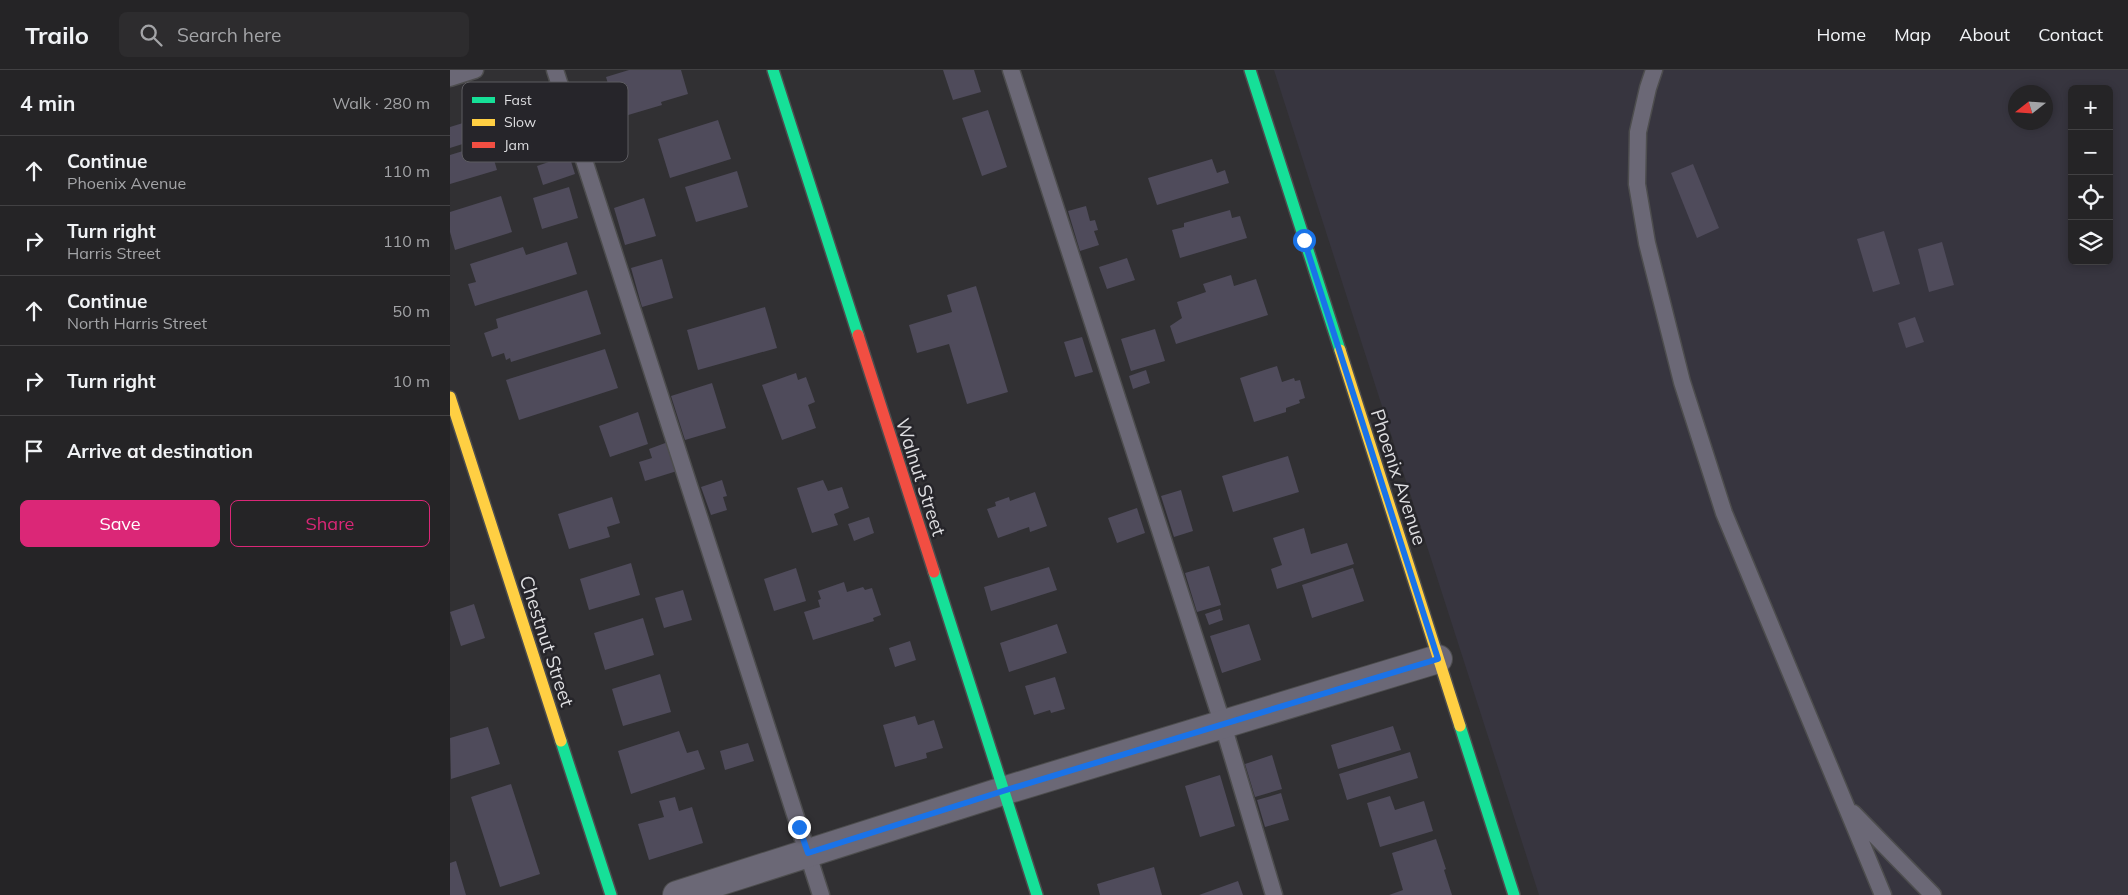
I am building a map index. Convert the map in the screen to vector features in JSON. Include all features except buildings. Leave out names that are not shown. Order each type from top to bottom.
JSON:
[{"type":"street","name":"Walnut Street","points":[[773,70],[1037,895]]},
{"type":"street","name":"Phoenix Avenue","points":[[1250,70],[1514,895]]},
{"type":"street","name":"Chestnut Street","points":[[450,397],[611,895]]},
{"type":"street","points":[[677,895],[1003,791],[1438,659]]},
{"type":"lane","points":[[450,78],[475,70]]},
{"type":"lane","points":[[555,70],[559,82]]},
{"type":"lane","points":[[1011,70],[1223,724],[1274,895]]},
{"type":"lane","points":[[1654,70],[1638,132],[1637,184],[1647,243],[1682,382],[1724,512],[1884,895]]},
{"type":"lane","points":[[585,162],[821,895]]},
{"type":"lane","points":[[1846,806],[1933,895]]},
{"type":"shaded area","points":[[1274,70],[2128,70],[2128,895],[1539,895]]},
{"type":"traffic: fast","points":[[773,70],[858,335]]},
{"type":"traffic: fast","points":[[1250,70],[1340,350]]},
{"type":"traffic: fast","points":[[934,572],[1037,895]]},
{"type":"traffic: fast","points":[[1460,726],[1514,895]]},
{"type":"traffic: fast","points":[[561,741],[611,895]]},
{"type":"traffic: slow","points":[[1340,350],[1460,726]]},
{"type":"traffic: slow","points":[[450,397],[561,741]]},
{"type":"traffic: jam","points":[[858,335],[934,572]]},
{"type":"route","points":[[799,827],[808,853],[1003,791],[1438,659],[1304,240]]}]
